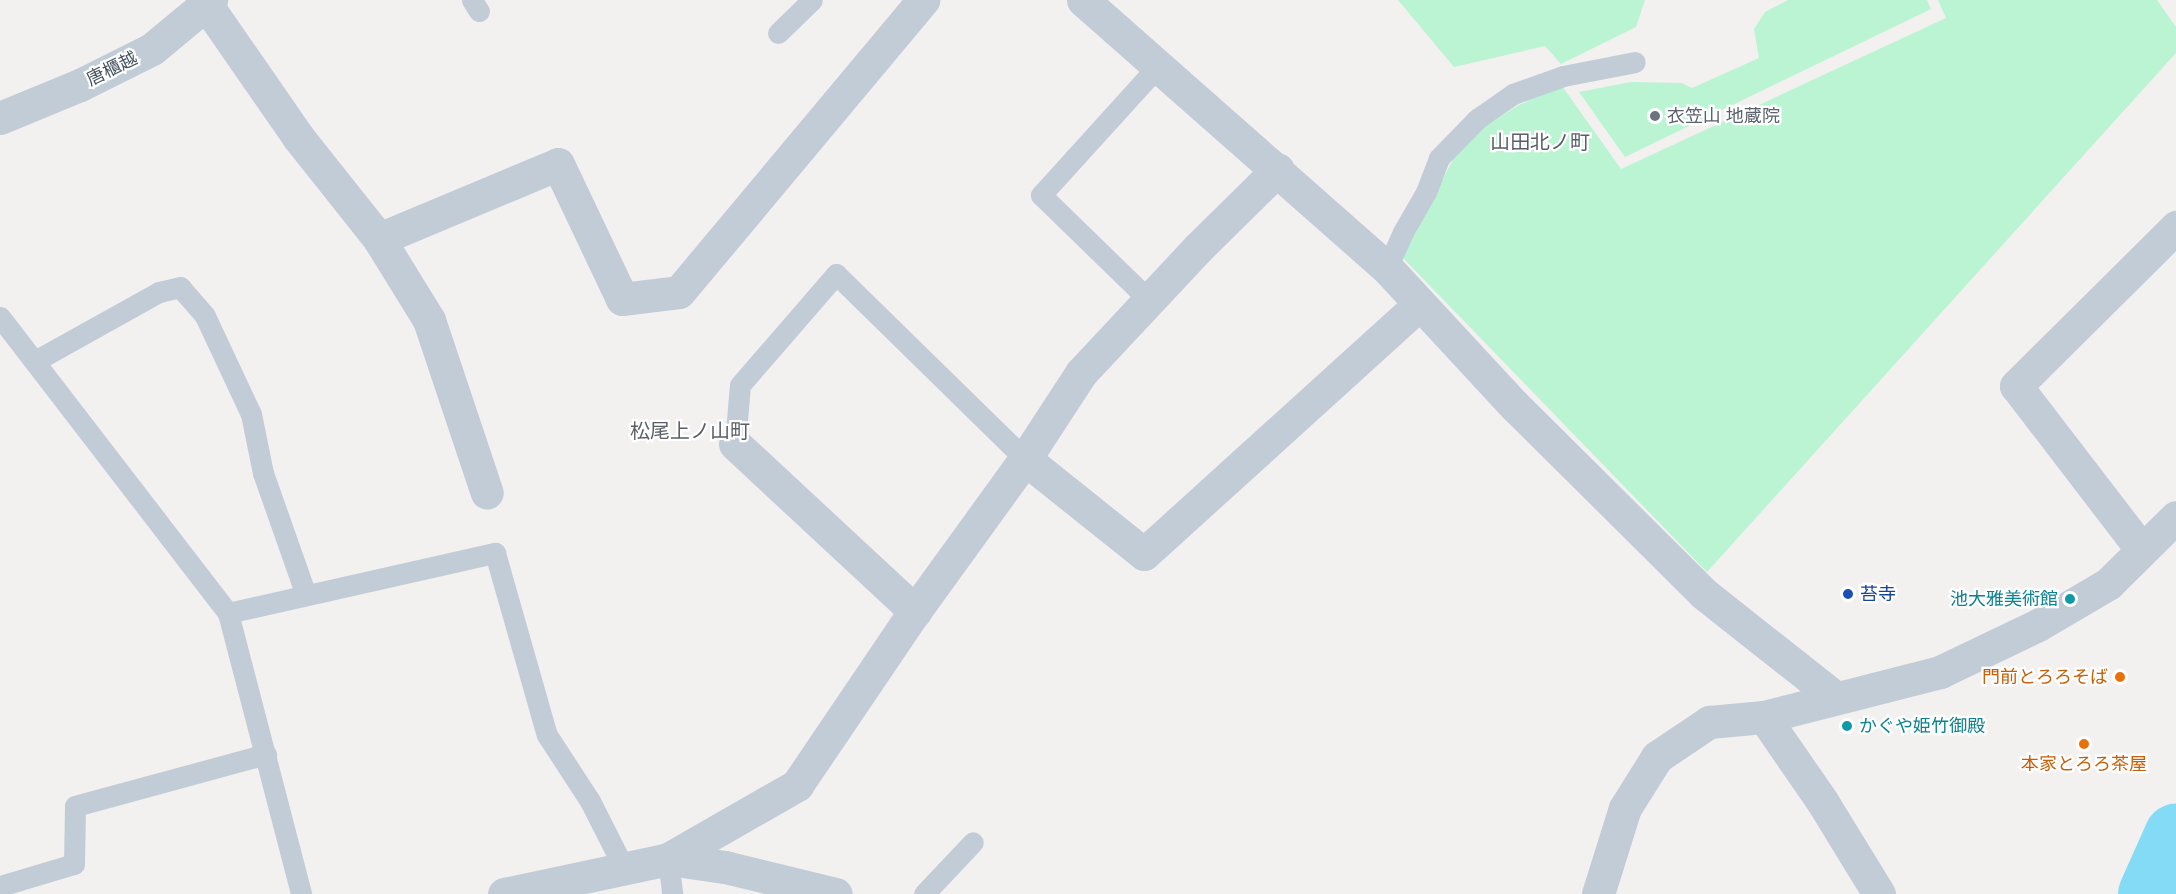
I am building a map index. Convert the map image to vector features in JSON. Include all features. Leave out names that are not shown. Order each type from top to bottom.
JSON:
[{"type":"street","points":[[379,239],[558,164],[622,299],[679,292],[923,0]]},
{"type":"street","points":[[1083,0],[1278,169],[1387,268],[1515,406],[1703,593],[1836,698]]},
{"type":"street","points":[[199,5],[298,137],[379,239],[429,320],[487,494]]},
{"type":"street","name":"唐櫃越","points":[[1,115],[80,84],[152,49],[199,5]]},
{"type":"street","points":[[504,894],[668,859],[797,785],[915,611],[1025,459],[1081,373],[1198,248],[1278,169]]},
{"type":"street","points":[[2142,550],[2016,386],[2176,227]]},
{"type":"street","points":[[1025,459],[1144,555],[1420,304]]},
{"type":"street","points":[[735,444],[915,611]]},
{"type":"street","points":[[1598,894],[1625,808],[1657,758],[1709,722],[1764,717],[1940,672],[2038,625],[2108,584],[2176,517]]},
{"type":"street","points":[[1764,717],[1822,801],[1879,894]]},
{"type":"street","points":[[668,859],[725,867],[836,894]]},
{"type":"lane","points":[[778,33],[812,0]]},
{"type":"lane","points":[[1387,268],[1403,232],[1426,192],[1439,158],[1477,119],[1513,94],[1563,76],[1635,62]]},
{"type":"lane","points":[[1150,301],[1041,195],[1158,66]]},
{"type":"lane","points":[[735,444],[741,385],[836,274],[1025,459]]},
{"type":"lane","points":[[35,361],[159,292],[180,287],[205,316],[251,414],[264,473],[306,595]]},
{"type":"lane","points":[[0,317],[228,613],[301,894]]},
{"type":"lane","points":[[228,613],[495,553],[547,735],[590,801],[624,868]]},
{"type":"lane","points":[[0,886],[74,864],[75,806],[266,754]]},
{"type":"lane","points":[[924,894],[973,842]]},
{"type":"lane","points":[[668,859],[672,894]]},
{"type":"green space","points":[[1398,0],[1645,0],[1636,27],[1561,64],[1545,46],[1454,67]]},
{"type":"green space","points":[[1788,0],[1927,0],[1931,9],[1625,157],[1579,92],[1631,82],[1682,83],[1692,88],[1759,58],[1754,29],[1765,12]]},
{"type":"green space","points":[[1938,0],[2157,0],[2176,27],[2176,53],[1707,572],[1402,257],[1457,152],[1480,129],[1519,105],[1562,86],[1621,169],[1946,18]]},
{"type":"waterway","points":[[2150,894],[2176,836]]},
{"type":"place","name":"衣笠山 地蔵院","points":[[1655,116]]},
{"type":"place","name":"苔寺","points":[[1848,594]]},
{"type":"place","name":"池大雅美術館","points":[[2070,599]]},
{"type":"place","name":"門前とろろそば","points":[[2120,677]]},
{"type":"place","name":"かぐや姫竹御殿","points":[[1847,726]]},
{"type":"place","name":"本家とろろ茶屋","points":[[2084,744]]},
{"type":"district","name":"山田北ノ町","points":[[1540,142]]},
{"type":"district","name":"松尾上ノ山町","points":[[690,431]]}]
